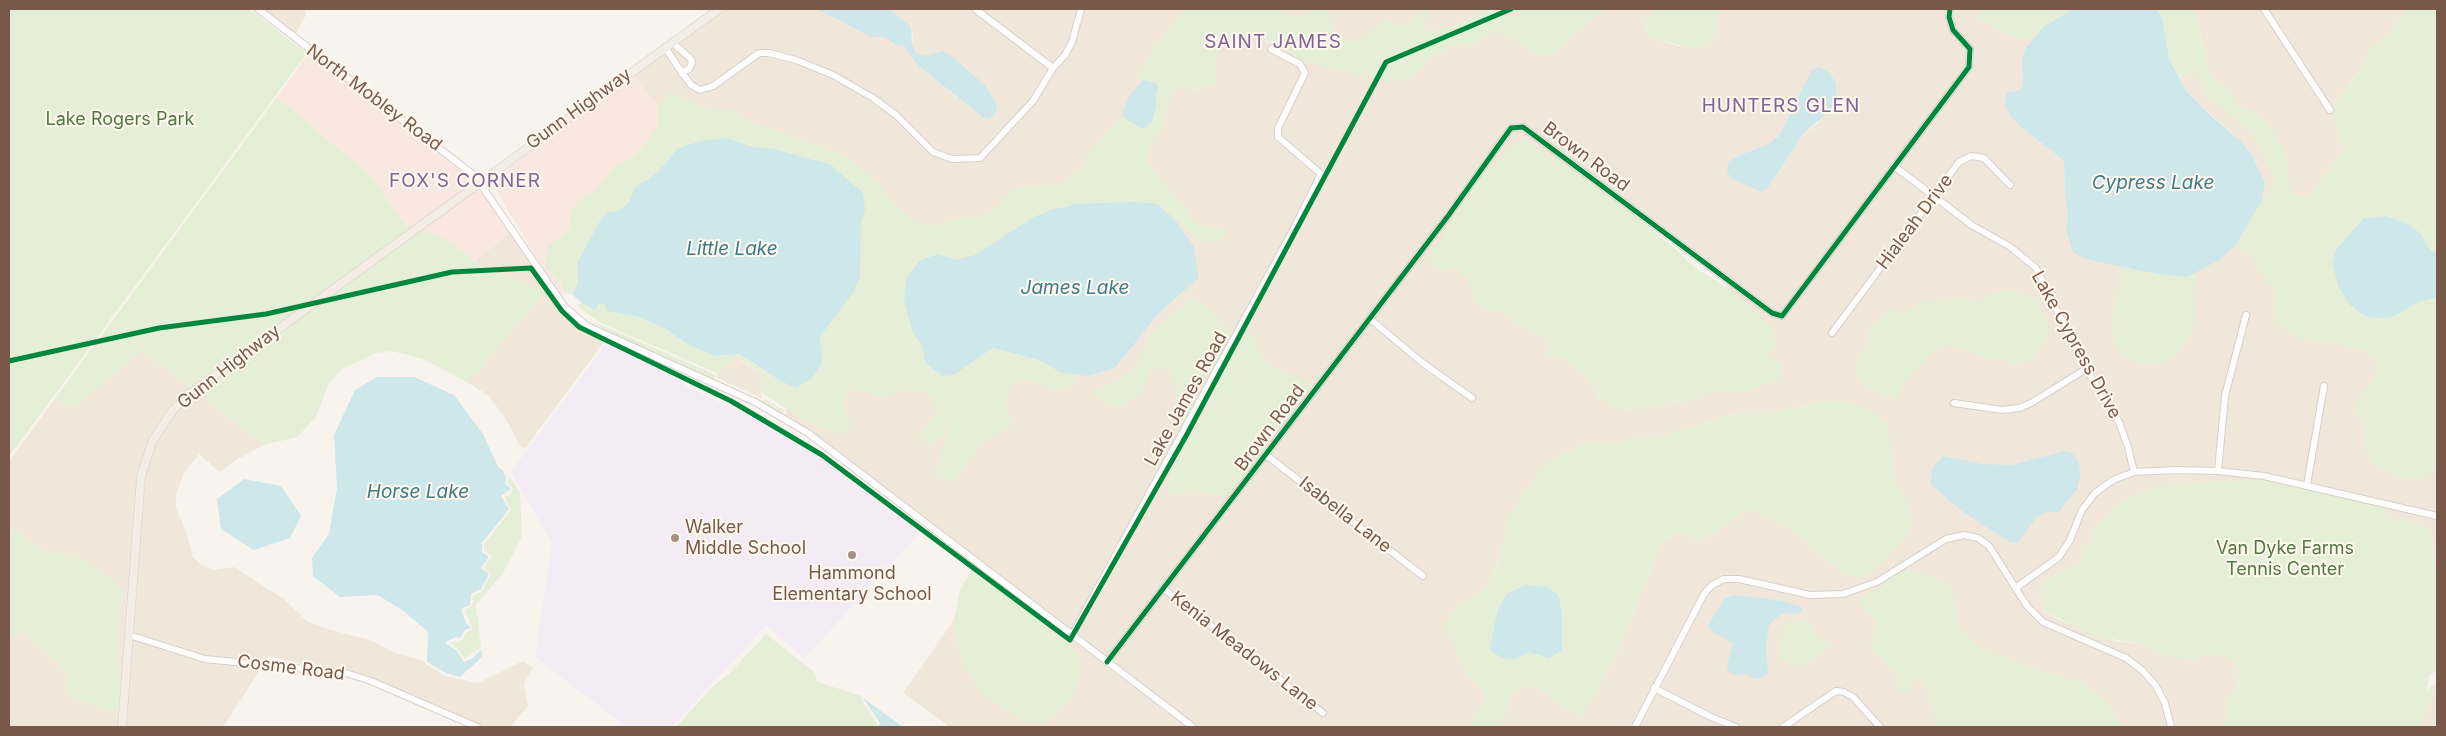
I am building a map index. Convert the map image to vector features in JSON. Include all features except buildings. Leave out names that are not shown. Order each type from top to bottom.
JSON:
[{"type":"main road","name":"Gunn Highway","points":[[122,727],[141,476],[151,445],[168,416],[192,392],[719,9]]},
{"type":"street","name":"North Mobley Road","points":[[258,9],[470,171],[480,182],[564,306],[588,326],[755,402],[808,433],[1193,727]]},
{"type":"street","points":[[975,9],[1053,68]]},
{"type":"street","points":[[665,47],[690,85],[700,90],[713,86],[759,53],[769,53],[796,60],[833,75],[873,98],[896,115],[933,152],[952,159],[980,158],[1033,101],[1053,68],[1072,42],[1081,9]]},
{"type":"street","name":"Brown Road","points":[[1107,662],[1448,216],[1511,128],[1523,127],[1772,313],[1782,316],[1969,66],[1970,49],[1953,30],[1948,17],[1950,9]]},
{"type":"street","points":[[2264,9],[2330,110]]},
{"type":"street","points":[[672,42],[692,63],[689,69],[678,68]]},
{"type":"street","name":"Lake James Road","points":[[1072,636],[1321,174],[1278,137],[1278,128],[1305,73],[1300,64],[1271,49]]},
{"type":"street","name":"Hialeah Drive","points":[[1832,333],[1959,162],[1970,156],[1984,158],[2010,185]]},
{"type":"street","name":"Lake Cypress Drive","points":[[1894,166],[1973,226],[2009,246],[2036,268],[2086,368],[2119,422],[2134,472]]},
{"type":"street","points":[[2218,470],[2225,396],[2246,315]]},
{"type":"street","points":[[1370,319],[1424,364],[1472,398]]},
{"type":"street","points":[[1954,403],[2002,410],[2019,408],[2031,403],[2086,368]]},
{"type":"street","points":[[2307,485],[2324,386]]},
{"type":"street","name":"Isabella Lane","points":[[1266,455],[1424,576]]},
{"type":"street","points":[[2017,587],[2059,557],[2070,540],[2082,510],[2095,493],[2113,480],[2134,472],[2218,470],[2264,476],[2437,516]]},
{"type":"street","points":[[1635,727],[1704,594],[1712,585],[1724,579],[1739,578],[1810,594],[1843,594],[1877,582],[1946,539],[1964,535],[1978,538],[1989,546],[2017,587],[2027,606],[2043,622],[2126,658],[2143,671],[2156,686],[2165,703],[2171,727]]},
{"type":"street","name":"Kenia Meadows Lane","points":[[1164,588],[1324,712]]},
{"type":"street","name":"Cosme Road","points":[[129,635],[205,659],[346,673],[371,681],[477,727]]},
{"type":"street","points":[[1654,688],[1711,717],[1736,727]]},
{"type":"street","points":[[1783,727],[1836,691],[1844,692],[1853,697],[1880,727]]},
{"type":"shaded area","points":[[263,9],[305,9],[306,15],[296,34]]},
{"type":"shaded area","points":[[723,9],[817,9],[871,37],[884,37],[896,45],[904,46],[918,66],[958,98],[997,111],[996,102],[985,85],[916,53],[912,44],[913,33],[890,9],[1189,9],[1180,14],[1145,63],[1179,87],[1198,89],[1216,82],[1216,59],[1220,45],[1253,36],[1286,50],[1234,9],[1506,9],[1495,12],[1485,10],[1468,20],[1435,31],[1425,32],[1412,78],[1429,58],[1455,46],[1475,43],[1495,30],[1514,39],[1537,54],[1553,55],[1578,30],[1599,14],[1611,9],[1650,9],[1652,12],[1646,21],[1645,32],[1658,40],[1678,46],[1708,45],[1716,31],[1716,16],[1720,9],[1979,9],[1980,18],[1992,27],[2012,37],[2034,39],[2025,49],[2022,60],[2023,86],[2017,91],[2011,117],[2064,161],[2065,199],[2068,215],[2066,230],[2265,182],[2250,152],[2240,140],[2186,91],[2179,76],[2190,75],[2207,53],[2200,40],[2201,30],[2194,9],[2407,9],[2330,109],[2344,148],[2309,197],[2276,195],[2437,412],[2437,567],[2434,564],[2432,538],[2394,519],[2384,520],[2387,509],[2267,479],[2174,484],[2134,494],[2109,512],[2095,530],[2080,562],[2045,581],[2038,591],[2045,611],[2059,620],[2115,641],[2142,644],[2158,653],[2193,660],[2204,656],[2226,654],[2240,669],[2236,688],[2230,696],[2224,727],[1501,727],[1511,696],[1521,686],[1537,685],[1549,697],[1593,699],[1622,642],[1663,540],[1680,533],[1701,540],[1719,532],[1731,520],[1750,508],[1792,530],[1837,568],[1905,499],[1896,483],[1890,447],[1870,410],[1843,402],[1820,402],[1774,412],[1737,413],[1661,436],[1637,437],[1613,444],[1592,441],[1558,456],[1522,496],[1505,538],[1496,567],[1486,586],[1475,597],[1457,606],[1467,674],[1488,697],[1473,724],[1468,727],[1197,727],[784,416],[787,409],[675,125],[632,75]],"holes":[[[1811,72],[1836,101],[1815,126],[1803,134],[1761,192],[1732,179],[1728,164],[1733,158],[1768,144],[1779,136]],[[1592,174],[1731,279],[1717,299],[1687,401],[1626,410],[1598,399],[1594,388],[1586,377],[1562,356],[1548,355],[1544,337],[1522,327],[1502,311],[1498,300]],[[1199,278],[1159,313],[1115,368],[925,362]]]},
{"type":"shaded area","points":[[309,52],[475,181],[412,228],[400,219],[372,177],[277,97]]},
{"type":"shaded area","points":[[632,75],[675,125],[572,294],[558,293],[491,182]]},
{"type":"shaded area","points":[[479,186],[511,232],[475,261],[463,251],[419,230]]},
{"type":"shaded area","points":[[511,232],[562,308],[613,341],[612,344],[604,342],[525,448],[520,446],[507,421],[489,396],[467,382],[487,363],[486,360],[545,292],[479,265],[475,261]]},
{"type":"shaded area","name":"Walker Middle School","points":[[606,344],[679,379],[685,386],[772,427],[813,452],[921,531],[805,658],[766,625],[672,727],[627,727],[535,657],[552,543],[511,472]]},
{"type":"shaded area","points":[[142,350],[192,389],[165,415],[158,425],[148,444],[140,468],[122,693],[118,674],[118,638],[120,608],[124,592],[79,557],[42,551],[9,526],[9,461],[54,400],[76,406]]},
{"type":"shaded area","points":[[737,358],[760,372],[762,398],[717,378],[717,373]]},
{"type":"shaded area","points":[[197,392],[264,445],[236,460],[220,472],[199,454],[183,475],[176,494],[176,508],[188,537],[192,556],[201,565],[214,570],[234,567],[285,600],[307,621],[328,629],[373,641],[396,653],[424,661],[445,676],[478,683],[523,661],[533,668],[524,684],[528,706],[510,727],[484,727],[372,678],[347,670],[302,664],[269,656],[266,661],[206,656],[132,632],[144,476],[158,437],[178,408]]},
{"type":"shaded area","points":[[966,558],[1187,727],[950,727],[903,693],[954,620],[955,642],[1026,723],[1044,722],[1081,675],[1079,654],[995,584],[972,569]]},
{"type":"shaded area","points":[[24,631],[69,673],[67,693],[74,698],[121,706],[119,727],[9,727],[9,638]]},
{"type":"shaded area","points":[[132,638],[203,662],[262,667],[223,727],[125,727]]},
{"type":"shaded area","points":[[2437,683],[2437,727],[2419,727],[2434,693],[2431,686]]},
{"type":"green space","name":"Lake Rogers Park","points":[[9,9],[249,9],[307,53],[9,457]]},
{"type":"green space","points":[[1189,9],[1273,9],[1294,17],[1305,15],[1312,9],[1326,9],[1332,29],[1347,42],[1361,40],[1385,18],[1399,27],[1411,23],[1420,9],[1430,9],[1425,17],[1425,32],[1435,31],[1468,20],[1485,10],[1495,12],[1506,9],[1611,9],[1599,14],[1578,30],[1553,55],[1537,54],[1514,39],[1495,30],[1475,43],[1455,46],[1429,58],[1412,78],[1389,82],[1302,61],[1281,46],[1253,36],[1237,39],[1220,46],[1216,59],[1216,82],[1198,89],[1179,87],[1172,94],[1162,129],[1151,142],[1147,161],[1180,203],[1190,211],[1188,212],[1197,224],[1230,230],[1219,242],[1199,242],[1178,219],[1175,220],[1157,204],[1134,202],[1106,204],[1034,217],[975,255],[955,260],[938,254],[913,333],[923,346],[925,362],[941,376],[953,375],[993,348],[1039,360],[1060,372],[1078,375],[1076,381],[1067,388],[1055,390],[1023,378],[1012,385],[1005,401],[1012,424],[981,444],[954,482],[932,475],[950,430],[948,424],[945,433],[934,445],[917,438],[936,414],[933,399],[927,393],[903,389],[882,398],[854,388],[846,390],[843,404],[852,426],[843,435],[812,424],[763,394],[760,384],[760,372],[737,358],[717,373],[601,323],[576,305],[582,303],[595,310],[599,304],[605,304],[606,311],[639,317],[664,328],[689,345],[715,356],[738,354],[781,381],[822,352],[820,336],[860,277],[861,223],[865,209],[774,149],[753,147],[727,138],[701,141],[678,148],[649,179],[636,187],[629,202],[619,211],[601,219],[577,263],[578,283],[572,294],[564,291],[561,280],[558,281],[546,267],[548,246],[571,229],[571,214],[579,200],[596,191],[613,168],[631,159],[651,137],[658,124],[659,105],[669,92],[710,110],[735,110],[746,120],[844,155],[880,184],[895,206],[914,221],[935,226],[957,218],[978,217],[993,210],[1014,188],[1064,183],[1073,174],[1081,170],[1086,156],[1119,119],[1124,109],[1123,117],[1156,105],[1155,83],[1138,79],[1145,63],[1163,37],[1180,14]]},
{"type":"green space","points":[[1650,9],[1720,9],[1716,16],[1716,31],[1708,45],[1697,49],[1658,40],[1645,32],[1646,21],[1652,12]]},
{"type":"green space","points":[[1979,9],[2073,9],[2043,27],[2034,39],[2025,39],[2012,37],[1992,27],[1980,18]]},
{"type":"green space","points":[[2157,9],[2194,9],[2201,30],[2200,40],[2207,53],[2206,63],[2213,77],[2231,91],[2235,104],[2256,112],[2268,124],[2284,150],[2289,165],[2288,178],[2292,196],[2309,197],[2344,148],[2330,109],[2359,72],[2363,60],[2371,48],[2387,35],[2407,9],[2437,9],[2437,468],[2424,478],[2410,480],[2391,475],[2373,463],[2362,444],[2364,429],[2355,410],[2362,391],[2375,377],[2375,358],[2363,349],[2343,348],[2332,340],[2323,343],[2297,337],[2277,324],[2274,289],[2255,266],[2254,259],[2235,246],[2262,200],[2269,194],[2275,177],[2257,141],[2246,127],[2207,96],[2199,82],[2197,71],[2190,75],[2179,76],[2169,58]]},
{"type":"green space","points":[[277,97],[372,177],[400,219],[412,228],[192,389],[142,350],[76,407],[54,400]]},
{"type":"green space","points":[[1527,139],[1543,154],[1567,166],[1624,207],[1679,252],[1694,267],[1715,280],[1755,311],[1774,331],[1775,346],[1766,354],[1783,365],[1779,379],[1751,390],[1715,392],[1687,401],[1626,410],[1612,407],[1598,399],[1594,388],[1586,377],[1562,356],[1548,355],[1544,337],[1522,327],[1502,311],[1493,311],[1481,307],[1474,299],[1473,291],[1466,278],[1455,266],[1445,271],[1436,269],[1428,256],[1438,246],[1478,179],[1500,160],[1514,144]]},
{"type":"green space","points":[[419,230],[441,237],[463,251],[479,265],[546,292],[486,360],[488,363],[467,382],[423,359],[392,351],[375,353],[342,369],[328,385],[316,417],[297,437],[264,445],[197,392]]},
{"type":"green space","points":[[2120,266],[2158,274],[2187,277],[2200,271],[2193,286],[2195,317],[2191,334],[2180,351],[2165,362],[2138,364],[2124,357],[2115,345],[2112,332],[2112,318],[2121,281]]},
{"type":"green space","points":[[2016,289],[2038,300],[2049,329],[2047,337],[2032,361],[2015,365],[2003,360],[1977,356],[1964,349],[1950,345],[1936,348],[1902,385],[1896,400],[1866,387],[1855,372],[1857,362],[1865,349],[1868,328],[1890,309],[1904,313],[1919,303],[1950,299],[1965,299],[1980,303],[1991,293]]},
{"type":"green space","points":[[1191,298],[1207,307],[1220,319],[1231,336],[1218,359],[1199,384],[1189,413],[1182,423],[1172,420],[1177,391],[1170,370],[1152,368],[1140,394],[1121,407],[1105,403],[1092,394],[1100,387],[1117,380],[1135,368],[1144,352],[1147,339],[1171,314]]},
{"type":"green space","points":[[594,322],[714,374],[716,380],[761,401],[765,399],[784,411],[782,414],[756,399],[601,328]]},
{"type":"green space","points":[[1248,332],[1257,340],[1257,348],[1263,360],[1278,370],[1310,383],[1306,393],[1228,495],[1220,496],[1202,491],[1169,494],[1166,486],[1171,471],[1194,430],[1210,409],[1214,391],[1243,336]]},
{"type":"green space","points":[[1843,401],[1870,410],[1887,423],[1896,483],[1905,499],[1913,521],[1905,538],[1875,570],[1863,577],[1846,575],[1792,530],[1750,508],[1731,520],[1719,532],[1701,540],[1680,533],[1663,540],[1622,642],[1593,699],[1581,717],[1558,704],[1537,685],[1521,686],[1511,696],[1501,727],[1467,727],[1473,721],[1487,696],[1467,674],[1444,624],[1457,606],[1475,597],[1486,586],[1497,566],[1510,514],[1544,465],[1558,456],[1592,441],[1613,444],[1637,437],[1661,436],[1737,413],[1774,412],[1820,402]]},
{"type":"green space","points":[[508,475],[520,492],[522,536],[503,573],[476,605],[481,647],[465,659],[458,649],[450,643],[461,640],[467,632],[473,629],[465,610],[472,606],[473,596],[482,591],[491,574],[484,567],[492,556],[484,550],[484,544],[511,510],[504,497],[510,495],[513,489],[508,483]]},
{"type":"green space","name":"Van Dyke Farms Tennis Center","points":[[2267,479],[2387,508],[2385,519],[2406,520],[2429,528],[2432,538],[2434,564],[2437,567],[2437,670],[2429,676],[2426,692],[2431,686],[2434,693],[2419,727],[2224,727],[2230,695],[2236,688],[2240,669],[2226,655],[2204,656],[2194,660],[2173,657],[2158,653],[2142,644],[2094,636],[2045,611],[2038,591],[2045,581],[2080,562],[2095,530],[2109,512],[2134,494],[2159,486],[2174,484]]},
{"type":"green space","points":[[9,526],[42,551],[79,557],[110,577],[124,592],[120,608],[118,637],[121,706],[112,712],[74,698],[67,693],[69,673],[24,631],[9,638]]},
{"type":"green space","points":[[972,569],[995,584],[1079,654],[1081,675],[1073,696],[1060,710],[1044,722],[1026,723],[1004,709],[983,694],[966,670],[955,642],[954,620],[960,591]]},
{"type":"green space","points":[[1906,570],[1931,575],[1951,586],[1960,628],[1978,646],[2027,666],[2065,678],[2082,680],[2109,705],[2122,727],[1937,727],[1936,718],[1929,706],[1925,681],[1921,677],[1915,680],[1908,692],[1900,690],[1895,685],[1895,673],[1870,646],[1878,622],[1864,609],[1860,601],[1862,595],[1876,590],[1891,577]]},
{"type":"green space","points":[[1798,620],[1808,621],[1818,637],[1834,645],[1826,648],[1806,665],[1798,667],[1782,659],[1780,649],[1785,624]]},
{"type":"green space","points":[[766,634],[815,673],[817,682],[862,696],[861,699],[877,723],[876,727],[676,727],[714,685],[729,674]]},
{"type":"water","points":[[817,9],[890,9],[911,27],[912,44],[916,53],[925,56],[943,51],[956,60],[985,85],[996,102],[997,111],[989,119],[983,117],[918,66],[904,46],[896,45],[884,37],[871,37]]},
{"type":"water","name":"Cypress Lake","points":[[2073,9],[2157,9],[2162,19],[2169,58],[2186,91],[2210,115],[2240,140],[2250,152],[2265,182],[2262,200],[2235,246],[2219,260],[2187,277],[2158,274],[2100,262],[2083,258],[2073,252],[2066,229],[2068,215],[2065,199],[2064,161],[2022,128],[2011,117],[2005,105],[2007,92],[2017,91],[2023,86],[2022,60],[2025,49],[2043,27]]},
{"type":"water","points":[[1819,67],[1830,73],[1836,84],[1836,101],[1826,114],[1803,134],[1768,187],[1761,192],[1732,179],[1727,171],[1728,163],[1733,158],[1768,144],[1779,136],[1811,71]]},
{"type":"water","points":[[1142,80],[1155,83],[1159,87],[1156,93],[1156,105],[1152,122],[1142,129],[1123,117],[1129,97]]},
{"type":"water","name":"Little Lake","points":[[727,138],[753,147],[774,149],[831,165],[863,193],[865,209],[861,223],[860,277],[852,294],[820,336],[822,364],[811,379],[796,388],[781,381],[739,354],[715,356],[689,345],[664,328],[639,317],[606,311],[605,304],[599,304],[595,310],[582,303],[572,294],[578,283],[577,263],[601,219],[608,212],[619,211],[629,202],[636,186],[649,179],[678,148],[701,141]]},
{"type":"water","name":"James Lake","points":[[1134,202],[1157,204],[1175,220],[1193,245],[1199,278],[1159,313],[1115,368],[1088,376],[1060,372],[1039,360],[993,348],[953,375],[942,376],[925,362],[923,346],[913,333],[904,300],[907,277],[919,261],[938,254],[955,260],[975,255],[1034,217],[1051,210],[1077,204]]},
{"type":"water","points":[[2386,216],[2406,223],[2420,233],[2430,250],[2437,254],[2437,299],[2433,298],[2418,302],[2392,317],[2378,318],[2365,316],[2350,305],[2338,286],[2332,262],[2336,250],[2364,218]]},
{"type":"water","name":"Horse Lake","points":[[377,377],[414,377],[454,395],[483,434],[498,467],[503,471],[506,479],[505,484],[511,489],[501,496],[509,509],[482,543],[482,552],[489,557],[481,568],[489,574],[481,589],[471,594],[470,605],[461,609],[466,623],[471,628],[465,630],[460,638],[455,637],[445,643],[456,650],[464,662],[473,658],[481,649],[482,657],[460,677],[446,673],[427,662],[428,632],[405,612],[378,595],[340,597],[313,576],[312,558],[329,534],[337,488],[334,435],[355,390]]},
{"type":"water","points":[[2066,451],[2072,453],[2079,462],[2080,477],[2077,489],[2059,512],[2046,512],[2037,517],[2017,543],[2011,543],[1965,513],[1931,485],[1932,468],[1943,456],[1982,464],[2011,465]]},
{"type":"water","points":[[244,479],[281,486],[301,516],[290,538],[254,550],[221,529],[217,499]]},
{"type":"water","points":[[1526,585],[1548,587],[1558,595],[1562,612],[1562,650],[1549,658],[1529,652],[1514,659],[1502,658],[1490,650],[1497,612],[1506,594]]},
{"type":"water","points":[[1734,595],[1783,601],[1801,607],[1802,611],[1797,614],[1782,613],[1769,625],[1766,646],[1768,674],[1763,677],[1756,679],[1745,674],[1735,675],[1728,672],[1727,665],[1733,643],[1713,632],[1708,626],[1725,598]]},
{"type":"water","points":[[863,698],[903,727],[878,727],[880,723]]},
{"type":"cycle path","points":[[9,361],[159,328],[266,314],[452,272],[531,268],[562,311],[579,327],[731,401],[822,455],[1070,640],[1186,436],[1386,62],[1511,9]]},
{"type":"cycle path","points":[[1107,662],[1448,216],[1511,128],[1523,127],[1772,313],[1782,316],[1969,67],[1970,49],[1953,30],[1949,17],[1950,9]]},
{"type":"place","name":"Walker Middle School","points":[[675,538]]},
{"type":"place","name":"Hammond Elementary School","points":[[852,555]]},
{"type":"district","name":"SAINT JAMES","points":[[1273,42]]},
{"type":"district","name":"HUNTERS GLEN","points":[[1781,106]]},
{"type":"district","name":"FOX'S CORNER","points":[[465,181]]}]
